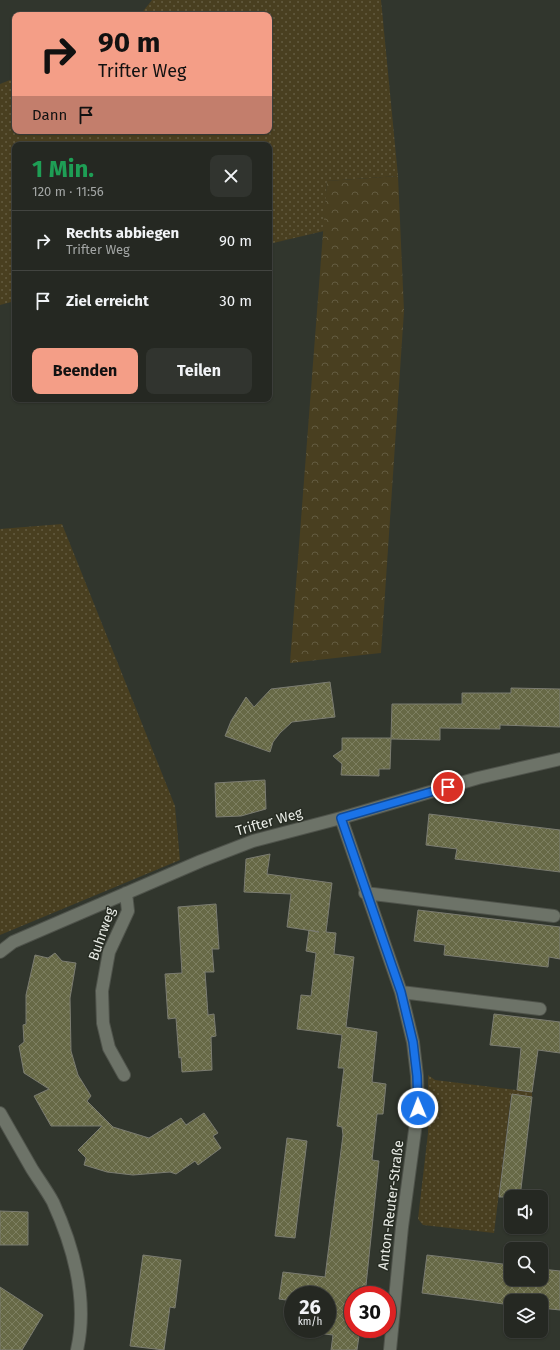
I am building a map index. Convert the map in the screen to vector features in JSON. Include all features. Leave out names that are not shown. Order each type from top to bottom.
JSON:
[{"type":"street","name":"Trifter Weg","points":[[0,952],[13,942],[126,893],[253,841],[341,818],[478,778],[560,759]]},
{"type":"street","name":"Anton-Reuter-Straße","points":[[341,818],[365,893],[401,992],[413,1042],[417,1076],[418,1108],[402,1227],[390,1350]]},
{"type":"street","name":"Buhrweg","points":[[124,1075],[109,1048],[103,1023],[102,991],[109,952],[128,911],[126,893]]},
{"type":"street","points":[[365,893],[554,916]]},
{"type":"street","points":[[401,992],[540,1009]]},
{"type":"street","points":[[0,1113],[52,1202],[66,1235],[77,1273],[81,1302],[80,1333],[77,1350]]},
{"type":"green space","points":[[152,0],[381,0],[398,176],[327,181],[324,231],[272,243],[272,142],[12,142],[12,302],[0,305],[0,84],[12,79],[12,134],[272,134],[272,12],[142,12]]},
{"type":"green space","points":[[398,176],[404,311],[381,653],[290,663],[327,181]]},
{"type":"green space","points":[[62,524],[175,806],[180,860],[0,935],[0,529]]},
{"type":"green space","points":[[428,1075],[435,1080],[532,1092],[532,1097],[511,1095],[494,1233],[423,1225],[418,1219],[428,1133]]},
{"type":"building","points":[[330,682],[335,717],[292,722],[273,742],[270,752],[225,736],[231,721],[246,697],[254,707],[271,689]]},
{"type":"building","points":[[511,688],[560,689],[560,727],[500,725],[500,729],[440,728],[440,740],[391,739],[390,769],[379,769],[379,776],[341,775],[342,764],[333,756],[342,750],[342,738],[391,738],[392,704],[462,704],[462,693],[511,693]]},
{"type":"building","points":[[265,780],[266,809],[241,816],[216,817],[215,783]]},
{"type":"building","points":[[429,814],[560,830],[560,872],[455,859],[457,849],[426,845]]},
{"type":"building","points":[[270,854],[267,874],[332,883],[326,932],[336,933],[334,954],[354,957],[346,1027],[377,1032],[372,1082],[386,1084],[383,1114],[377,1114],[372,1160],[379,1161],[366,1286],[344,1286],[344,1338],[359,1338],[357,1350],[331,1350],[333,1338],[336,1338],[336,1286],[284,1286],[284,1300],[279,1299],[283,1272],[325,1277],[343,1135],[342,1127],[337,1126],[344,1068],[338,1068],[342,1035],[297,1029],[301,995],[311,996],[316,953],[306,951],[309,930],[287,927],[291,894],[244,892],[246,859]]},
{"type":"building","points":[[216,904],[219,949],[212,949],[214,972],[205,972],[208,1015],[214,1014],[216,1036],[211,1037],[212,1070],[182,1072],[181,1057],[179,1058],[176,1018],[168,1019],[165,974],[182,973],[178,907]]},
{"type":"building","points":[[418,910],[560,927],[560,959],[549,957],[548,967],[444,955],[445,945],[414,941]]},
{"type":"building","points":[[55,953],[62,961],[76,963],[70,998],[71,1051],[78,1075],[91,1096],[87,1101],[113,1127],[149,1138],[181,1118],[186,1125],[204,1113],[218,1133],[213,1136],[221,1148],[198,1165],[195,1161],[176,1174],[170,1172],[133,1175],[107,1172],[84,1165],[86,1158],[78,1150],[102,1126],[51,1126],[34,1096],[49,1089],[24,1073],[19,1046],[24,1042],[23,1025],[26,1024],[26,995],[35,955],[48,958]]},
{"type":"building","points":[[494,1014],[560,1022],[560,1053],[538,1050],[532,1092],[517,1090],[521,1048],[490,1045]]},
{"type":"building","points":[[512,1094],[532,1097],[521,1190],[504,1190],[504,1197],[499,1197]]},
{"type":"building","points":[[287,1138],[307,1141],[295,1238],[275,1236]]},
{"type":"building","points":[[0,1211],[28,1212],[28,1245],[0,1245]]},
{"type":"building","points":[[143,1255],[181,1260],[175,1308],[170,1307],[164,1350],[130,1346]]},
{"type":"building","points":[[427,1255],[504,1264],[504,1286],[548,1286],[548,1270],[560,1271],[560,1310],[548,1309],[548,1294],[504,1294],[504,1304],[422,1293]]},
{"type":"building","points":[[0,1287],[43,1315],[22,1350],[0,1350]]},
{"type":"route","points":[[418,1108],[417,1076],[413,1042],[401,992],[365,893],[341,818],[448,787]]}]
